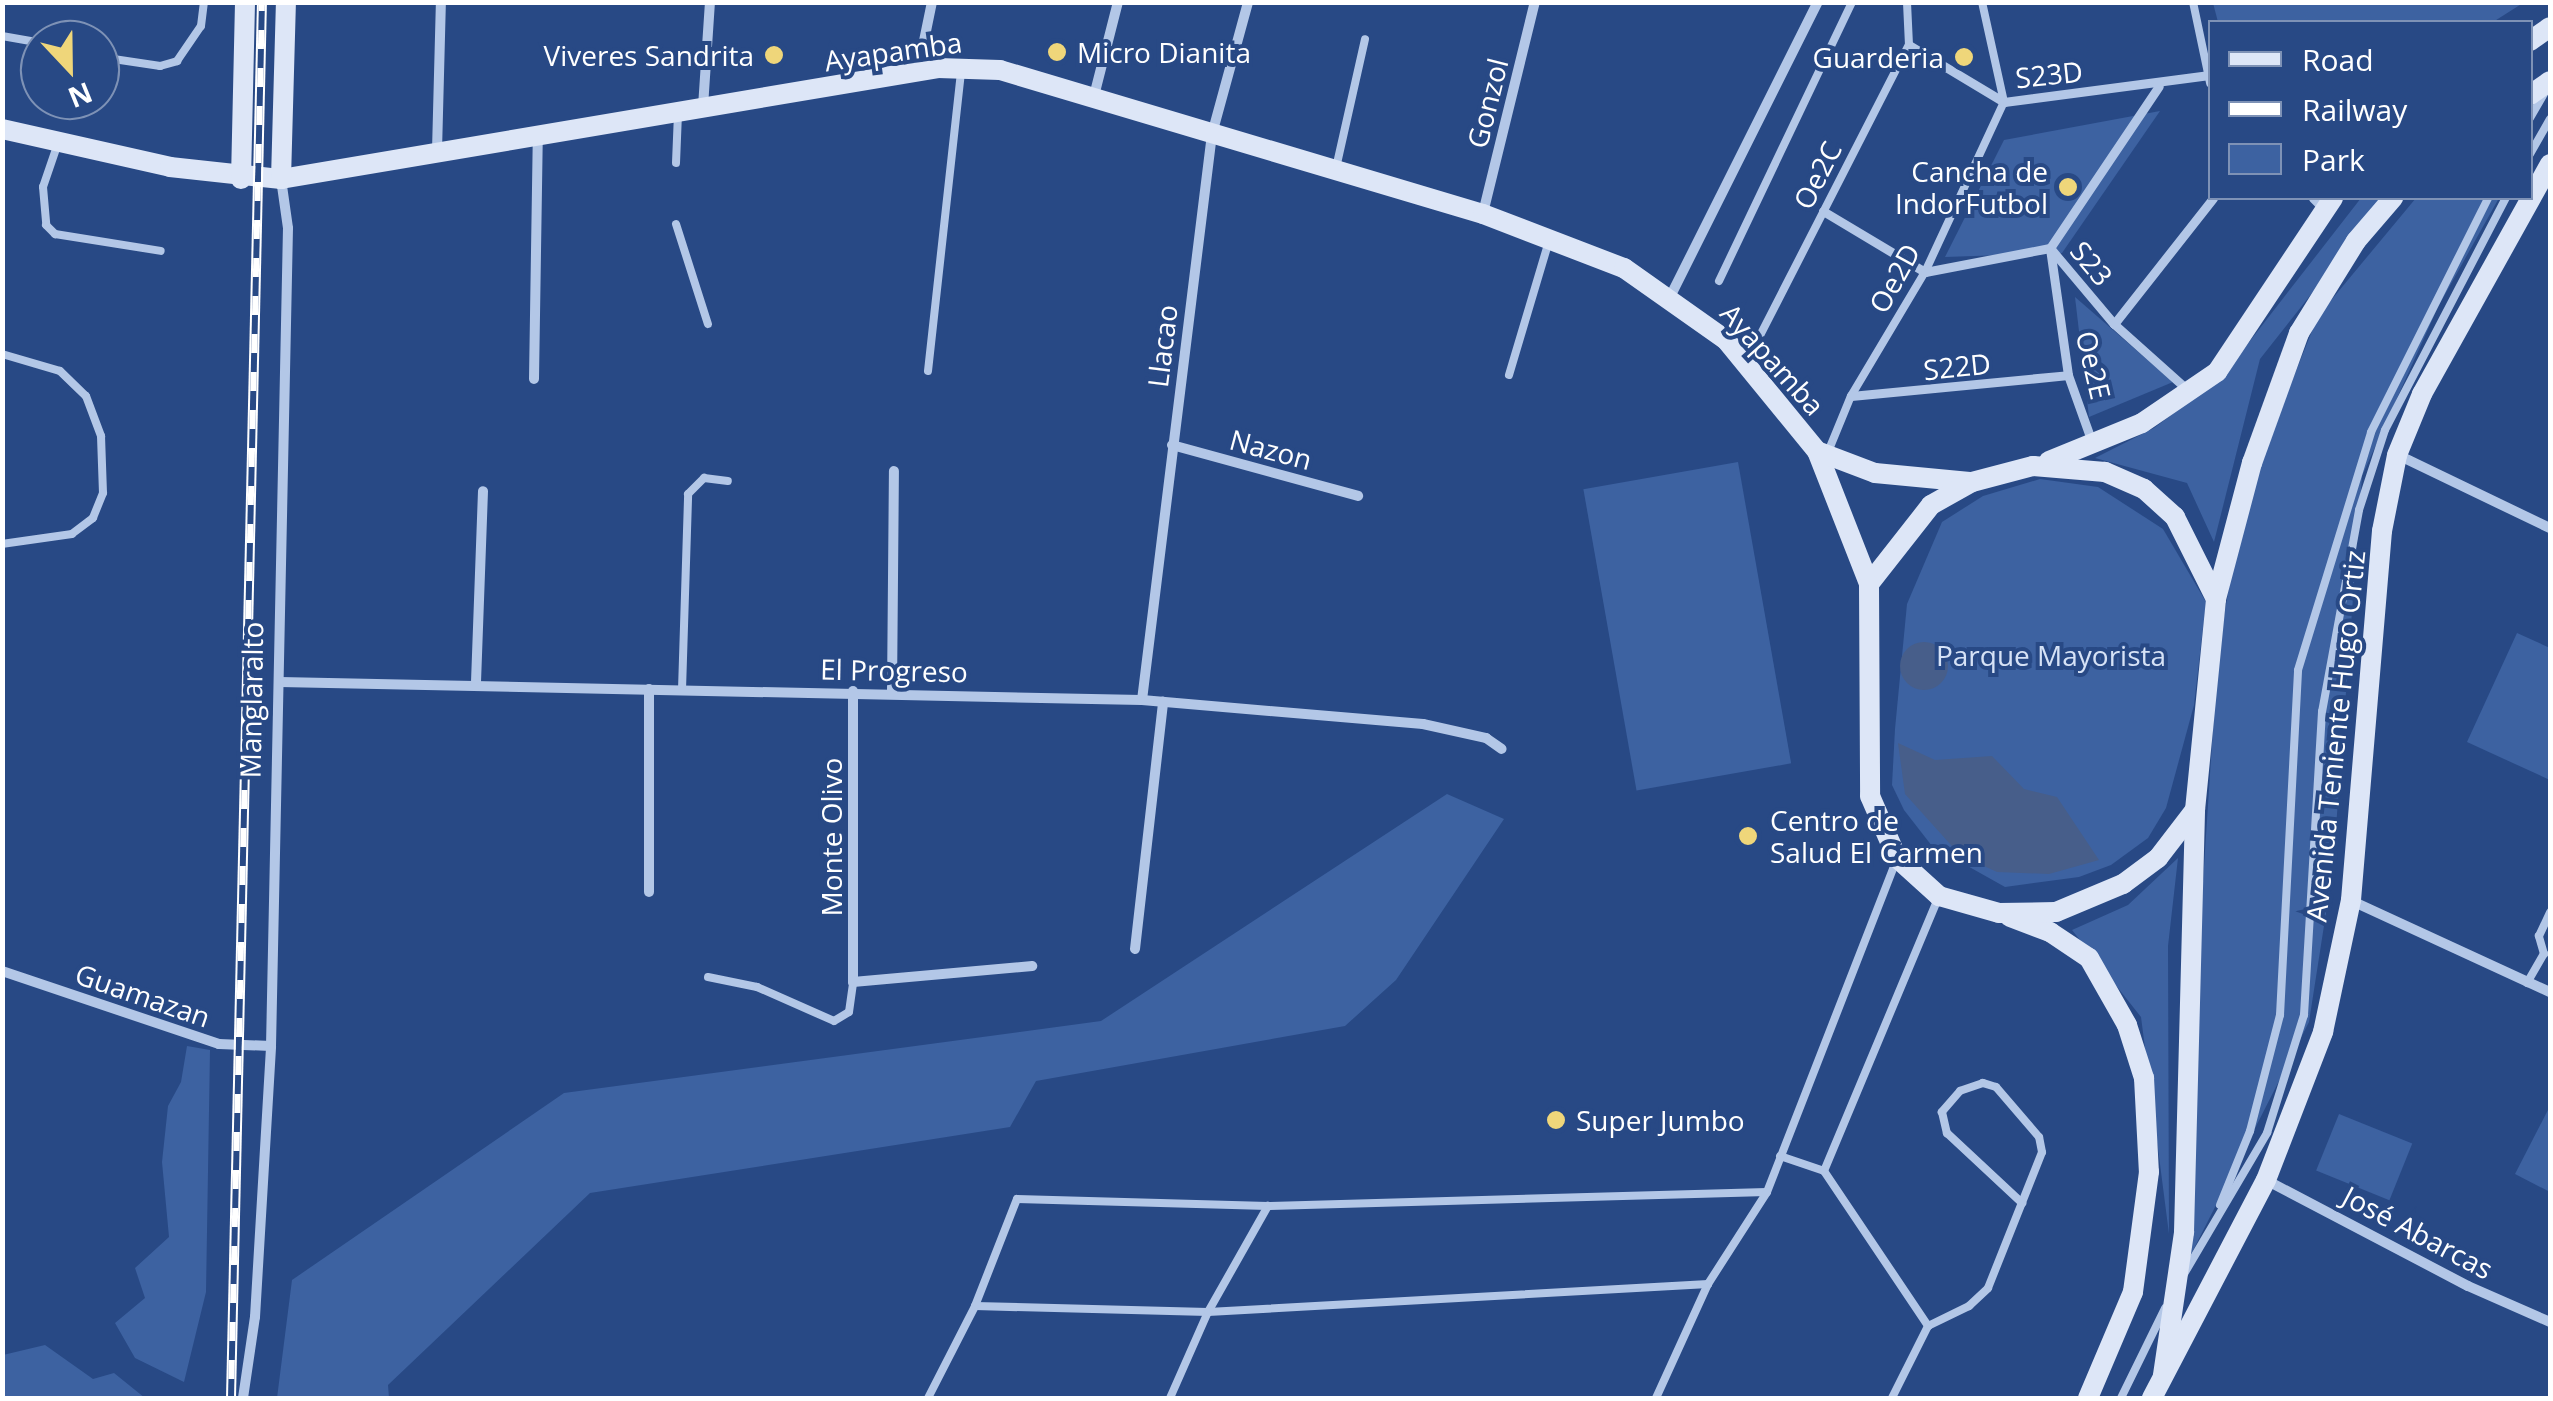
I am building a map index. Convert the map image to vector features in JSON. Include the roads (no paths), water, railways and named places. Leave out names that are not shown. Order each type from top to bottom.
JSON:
[{"type":"main road","points":[[240,179],[245,2]]},
{"type":"main road","name":"Manglaralto","points":[[281,179],[286,2]]},
{"type":"main road","name":"Ayapamba","points":[[2,129],[240,179],[281,179],[962,66],[1094,96],[1483,214],[1624,268],[1703,319],[1746,363],[1822,454],[1869,584]]},
{"type":"main road","name":"Avenida Teniente Hugo Ortiz","points":[[2533,195],[2550,164]]},
{"type":"main road","points":[[1999,913],[2056,912],[2124,884],[2158,858],[2195,810],[2216,599],[2252,462],[2299,333],[2356,241],[2391,200]]},
{"type":"main road","name":"Avenida Teniente Hugo Ortiz","points":[[2152,1398],[2266,1180],[2323,1032],[2351,900],[2382,531],[2397,455],[2422,394],[2530,200]]},
{"type":"main road","points":[[2088,1398],[2133,1292],[2150,1172],[2144,1078],[2122,1015],[2089,958],[2050,932],[1939,896],[1897,858],[1870,796],[1869,584],[1931,505],[1972,482],[2094,447],[2192,394],[2229,359],[2323,201]]},
{"type":"main road","name":"Ayapamba","points":[[1822,454],[1874,473],[1972,482]]},
{"type":"main road","points":[[2032,466],[2106,472],[2144,489],[2187,532],[2216,599]]},
{"type":"main road","name":"Avenida Teniente Hugo Ortiz","points":[[2163,1375],[2178,1282],[2195,810]]},
{"type":"street","points":[[438,154],[441,2]]},
{"type":"street","points":[[703,108],[710,2]]},
{"type":"street","points":[[918,71],[932,2]]},
{"type":"street","points":[[1094,96],[1118,2]]},
{"type":"street","name":"Llacao","points":[[1142,700],[1212,134],[1248,2]]},
{"type":"street","name":"Gonzol","points":[[1483,214],[1536,2]]},
{"type":"street","points":[[1670,297],[1818,2]]},
{"type":"street","name":"S23D","points":[[1909,45],[2004,102],[2208,79]]},
{"type":"street","points":[[2050,248],[2159,86]]},
{"type":"street","points":[[534,379],[538,137]]},
{"type":"street","name":"Manglaralto","points":[[243,1398],[255,1317],[271,1046],[288,228],[281,179]]},
{"type":"street","points":[[2114,324],[2211,200]]},
{"type":"street","points":[[1823,211],[1925,272]]},
{"type":"street","name":"S23","points":[[1925,272],[2050,248],[2114,324],[2192,394]]},
{"type":"street","name":"Oe2E","points":[[2050,248],[2068,375],[2094,447]]},
{"type":"street","name":"S22D","points":[[1852,396],[2068,375]]},
{"type":"street","name":"Nazon","points":[[1172,445],[1358,496]]},
{"type":"street","points":[[2397,455],[2550,528]]},
{"type":"street","points":[[892,692],[894,471]]},
{"type":"street","points":[[476,682],[483,491]]},
{"type":"street","name":"El Progreso","points":[[280,682],[476,682],[1142,700],[1422,724],[1486,738],[1502,750]]},
{"type":"street","points":[[649,689],[649,892]]},
{"type":"street","name":"Monte Olivo","points":[[853,691],[853,982]]},
{"type":"street","points":[[1135,949],[1163,702]]},
{"type":"street","points":[[2351,900],[2550,992]]},
{"type":"street","points":[[853,982],[1032,966]]},
{"type":"street","name":"Guamazan","points":[[2,971],[219,1044],[271,1046]]},
{"type":"street","name":"José Abarcas","points":[[2266,1180],[2468,1286],[2550,1322]]},
{"type":"lane","points":[[120,59],[160,66],[177,61],[201,26],[204,2]]},
{"type":"lane","points":[[1719,281],[1852,2]]},
{"type":"lane","name":"Oe2C","points":[[1746,363],[1909,45],[1908,2]]},
{"type":"lane","points":[[1982,2],[2004,102]]},
{"type":"lane","points":[[2193,2],[2208,70]]},
{"type":"lane","points":[[1336,168],[1365,39]]},
{"type":"lane","points":[[928,371],[962,66]]},
{"type":"lane","points":[[2533,112],[2550,81]]},
{"type":"lane","name":"Oe2D","points":[[1822,454],[1925,272],[2004,102]]},
{"type":"lane","points":[[676,163],[678,113]]},
{"type":"lane","points":[[2533,149],[2550,119]]},
{"type":"lane","points":[[58,142],[43,186],[46,225],[55,234],[161,252]]},
{"type":"lane","points":[[2208,1232],[2250,1131],[2280,1014],[2298,670],[2372,432],[2487,200]]},
{"type":"lane","points":[[2121,1398],[2178,1282],[2267,1133],[2304,1014],[2322,712],[2360,510],[2385,430],[2505,200]]},
{"type":"lane","points":[[676,224],[708,324]]},
{"type":"lane","points":[[1509,375],[1550,237]]},
{"type":"lane","points":[[2,354],[60,371],[86,396],[101,436],[103,493],[93,518],[72,534],[2,544]]},
{"type":"lane","points":[[682,690],[688,494],[704,478],[728,481]]},
{"type":"lane","points":[[1656,1398],[1708,1284],[1767,1192],[1897,858]]},
{"type":"lane","points":[[1824,1171],[1939,896]]},
{"type":"lane","points":[[2527,982],[2547,954],[2539,936],[2550,912]]},
{"type":"lane","points":[[708,977],[756,987],[834,1021],[849,1012],[853,982]]},
{"type":"lane","points":[[1892,1398],[1928,1326],[1970,1306],[1988,1288],[2022,1204],[2042,1152],[2039,1137],[1990,1084],[1960,1091],[1942,1112],[1947,1133],[2022,1204]]},
{"type":"lane","points":[[1780,1156],[1824,1171],[1928,1326]]},
{"type":"lane","points":[[928,1398],[975,1306],[1017,1199],[1268,1206],[1767,1192]]},
{"type":"lane","points":[[1170,1398],[1208,1312],[1268,1206]]},
{"type":"lane","points":[[975,1306],[1208,1312],[1708,1284]]},
{"type":"railway","points":[[231,1398],[262,2]]},
{"type":"place","name":"Micro Dianita","points":[[1057,52]]},
{"type":"place","name":"Viveres Sandrita","points":[[774,55]]},
{"type":"place","name":"Guarderia","points":[[1964,57]]},
{"type":"place","name":"Cancha de IndorFutbol","points":[[2068,187]]},
{"type":"place","name":"Centro de Salud El Carmen","points":[[1748,836]]},
{"type":"place","name":"Super Jumbo","points":[[1556,1120]]},
{"type":"park label","name":"Parque Mayorista","points":[[2051,655]]}]
